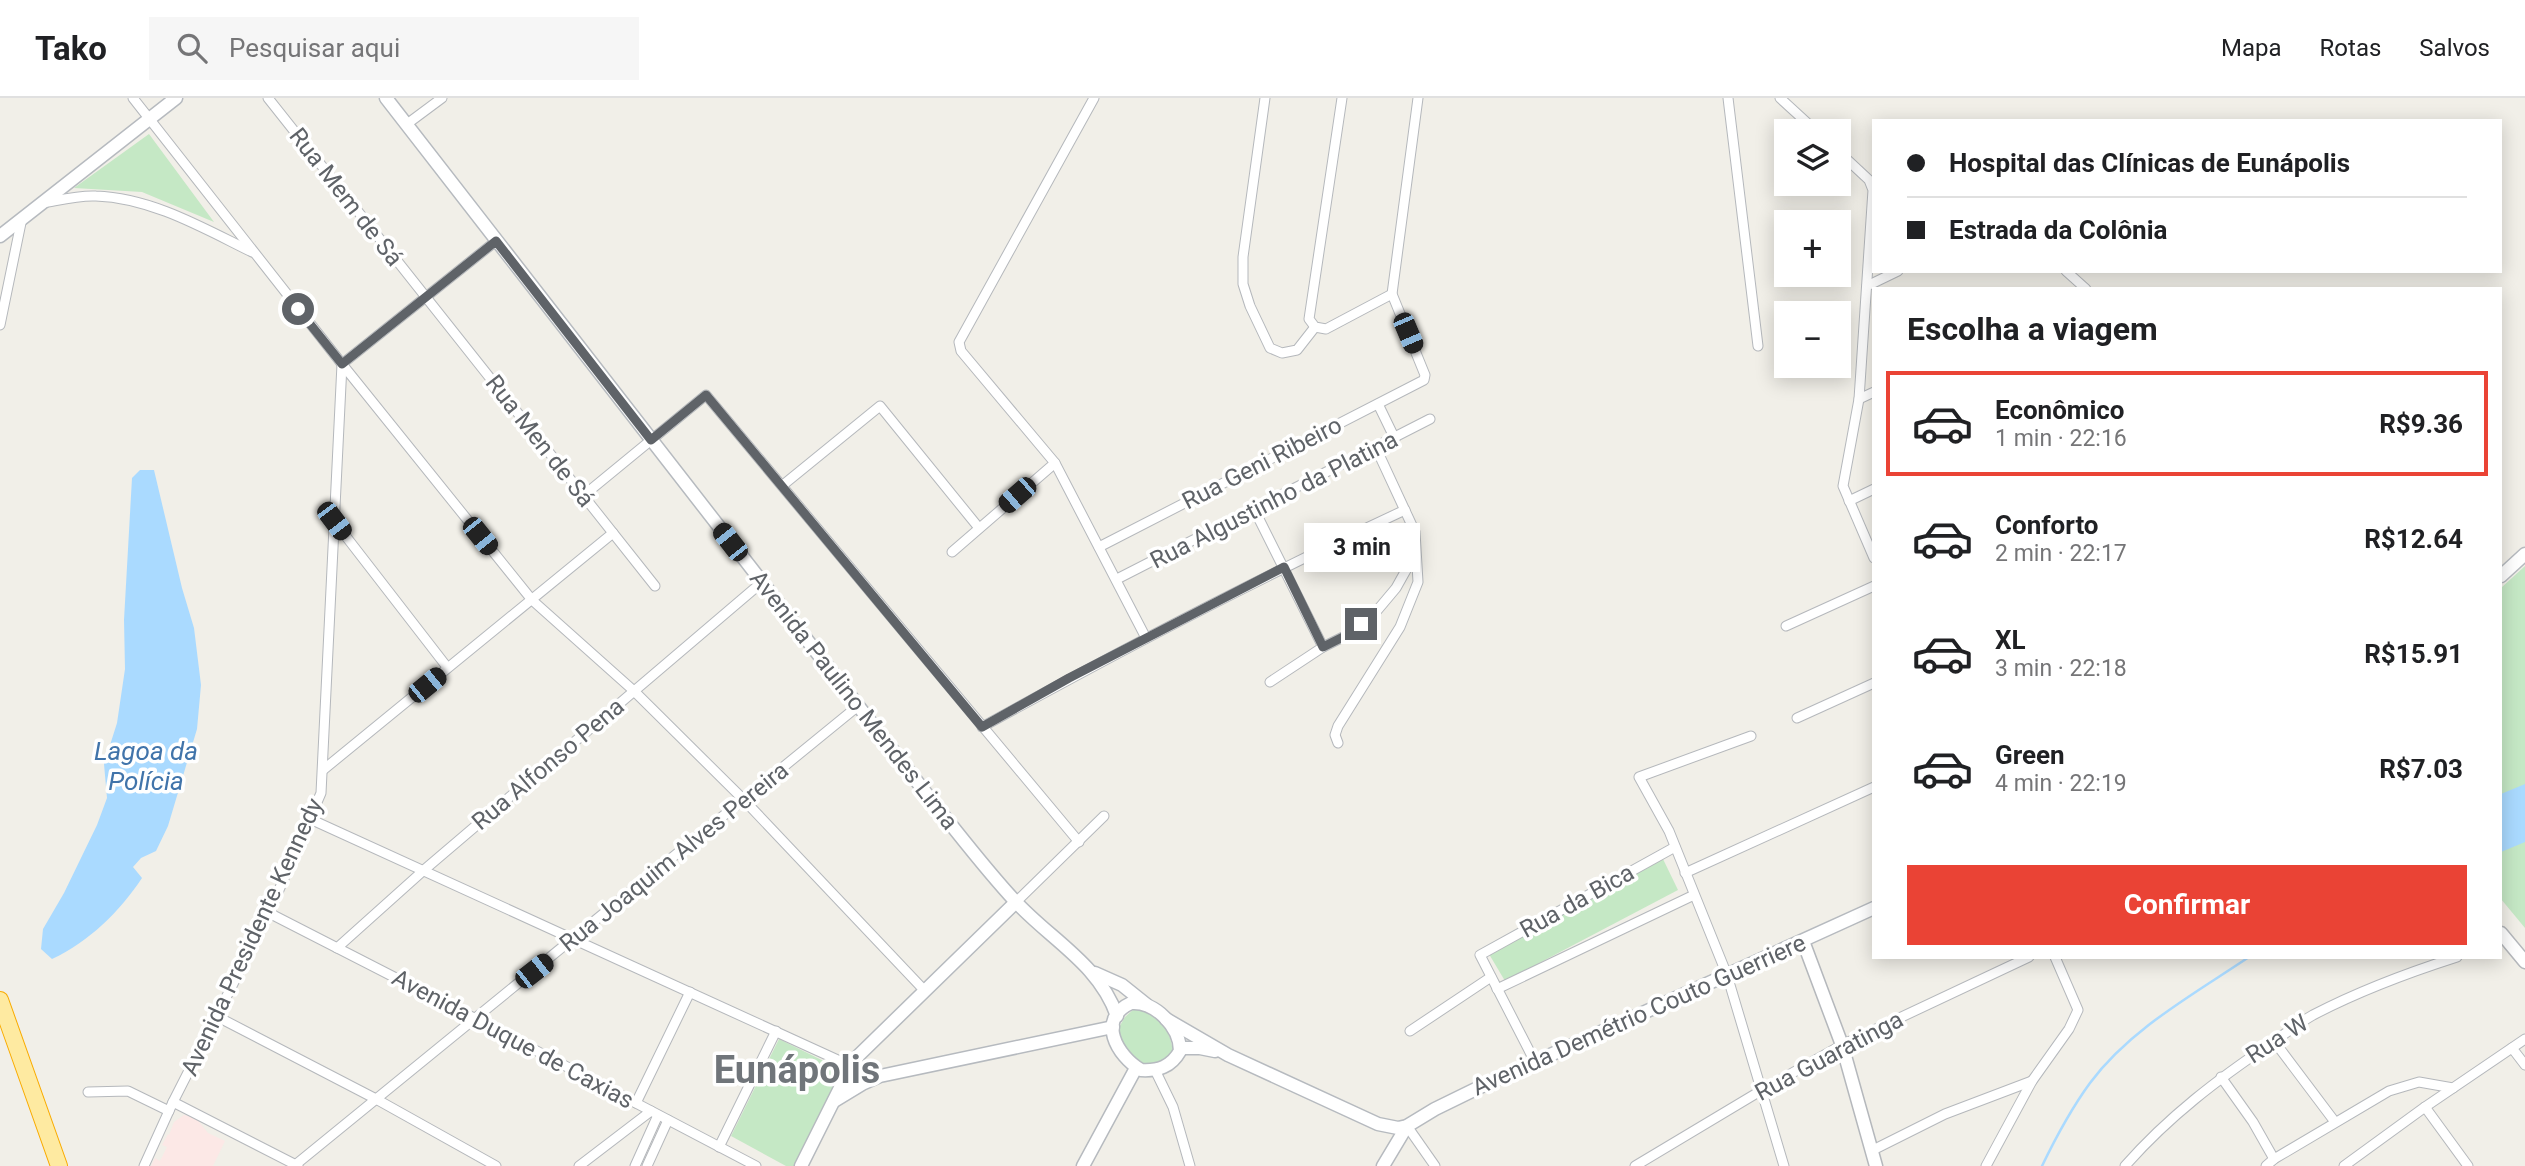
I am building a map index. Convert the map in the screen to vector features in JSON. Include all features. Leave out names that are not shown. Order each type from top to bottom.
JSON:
[{"type":"highway","points":[[0,1000],[59,1166]]},
{"type":"main road","points":[[0,236],[176,98]]},
{"type":"main road","name":"Avenida Paulino Mendes Lima","points":[[386,98],[936,806],[1016,902],[1091,972]]},
{"type":"main road","points":[[2502,575],[2525,554]]},
{"type":"main road","points":[[801,1166],[859,1055],[1016,902]]},
{"type":"main road","name":"Avenida Demétrio Couto Guerriere","points":[[1406,1126],[1435,1109],[1535,1062],[1872,909]]},
{"type":"main road","points":[[2503,939],[2525,962]]},
{"type":"main road","points":[[1803,941],[1842,1045],[1876,1166]]},
{"type":"main road","points":[[1091,972],[1122,985],[1166,1019],[1227,1055],[1378,1124],[1398,1128],[1406,1126]]},
{"type":"main road","points":[[1091,972],[1107,991],[1115,1022]]},
{"type":"main road","points":[[1148,1006],[1131,1003],[1121,1010],[1115,1022],[1113,1036],[1118,1051],[1136,1068],[1155,1070],[1170,1064],[1180,1048],[1166,1019]]},
{"type":"main road","points":[[834,1101],[880,1076],[1115,1022]]},
{"type":"main road","points":[[1180,1048],[1200,1048],[1227,1055]]},
{"type":"main road","points":[[851,1066],[864,1074],[880,1076]]},
{"type":"main road","points":[[1083,1166],[1136,1068]]},
{"type":"main road","points":[[1383,1166],[1406,1126]]},
{"type":"street","points":[[133,98],[532,600],[634,691],[744,800],[924,990]]},
{"type":"street","name":"Rua Mem de Sá","points":[[268,98],[425,296]]},
{"type":"street","points":[[407,124],[442,98]]},
{"type":"street","points":[[1094,98],[960,342],[961,351],[1055,463],[1146,638]]},
{"type":"street","points":[[1265,98],[1243,257],[1243,284],[1250,306],[1270,348],[1282,354],[1297,350],[1315,327]]},
{"type":"street","points":[[1342,98],[1309,318],[1315,327],[1326,329],[1392,294],[1418,98]]},
{"type":"street","points":[[1728,98],[1758,346]]},
{"type":"street","points":[[1780,98],[1803,119]]},
{"type":"street","points":[[1851,163],[1869,180],[1872,188]]},
{"type":"street","points":[[41,204],[94,195],[128,199],[172,214],[254,253]]},
{"type":"street","points":[[1872,206],[1859,399],[1843,486],[1872,553]]},
{"type":"street","points":[[0,326],[22,218]]},
{"type":"street","points":[[342,364],[496,241]]},
{"type":"street","points":[[1867,286],[1894,273]]},
{"type":"street","points":[[2068,273],[2084,287]]},
{"type":"street","name":"Rua Geni Ribeiro","points":[[1099,547],[1421,382],[1425,378],[1392,294]]},
{"type":"street","name":"Rua Men de Sá","points":[[425,296],[655,586]]},
{"type":"street","name":"Avenida Presidente Kennedy","points":[[144,1166],[171,1106],[269,912],[321,793],[342,364]]},
{"type":"street","points":[[1859,399],[1872,393]]},
{"type":"street","points":[[583,496],[706,395],[1079,842]]},
{"type":"street","points":[[1378,404],[1395,439]]},
{"type":"street","points":[[783,485],[880,407],[979,528]]},
{"type":"street","name":"Rua Algustinho da Platina","points":[[1117,579],[1430,419]]},
{"type":"street","points":[[1338,743],[1335,735],[1338,726],[1387,650],[1409,609],[1418,582],[1415,532],[1376,448]]},
{"type":"street","points":[[952,552],[1055,463]]},
{"type":"street","points":[[1849,501],[1872,490]]},
{"type":"street","points":[[1254,509],[1323,647]]},
{"type":"street","points":[[982,727],[1284,567],[1405,510]]},
{"type":"street","points":[[334,521],[447,667]]},
{"type":"street","points":[[323,770],[613,533]]},
{"type":"street","points":[[1270,682],[1323,647],[1347,635],[1375,613],[1395,588],[1415,554]]},
{"type":"street","name":"Rua Alfonso Pena","points":[[337,948],[424,870],[761,583]]},
{"type":"street","points":[[1786,626],[1872,587]]},
{"type":"street","points":[[1797,718],[1872,683]]},
{"type":"street","name":"Rua Joaquim Alves Pereira","points":[[296,1166],[474,1017],[573,940],[858,706]]},
{"type":"street","points":[[1751,736],[1639,777],[1669,831],[1727,975],[1784,1166]]},
{"type":"street","points":[[1685,873],[1872,788]]},
{"type":"street","points":[[1016,902],[1104,816]]},
{"type":"street","points":[[310,820],[851,1066]]},
{"type":"street","name":"Rua da Bica","points":[[1491,977],[1480,955],[1675,847]]},
{"type":"street","points":[[1497,989],[1694,895]]},
{"type":"street","name":"Avenida Duque de Caxias","points":[[269,912],[756,1166]]},
{"type":"street","name":"Rua Guaratinga","points":[[1635,1166],[1842,1045],[2025,959]]},
{"type":"street","points":[[1986,1166],[2032,1081],[2078,1010],[2056,959]]},
{"type":"street","name":"Rua W","points":[[2125,1166],[2176,1114],[2221,1077],[2310,1017],[2361,992],[2451,959]]},
{"type":"street","points":[[1410,1031],[1491,977],[1535,1062]]},
{"type":"street","points":[[636,1103],[690,992]]},
{"type":"street","points":[[216,1016],[376,1099],[496,1166]]},
{"type":"street","points":[[719,1147],[776,1031]]},
{"type":"street","points":[[2344,1166],[2525,1039]]},
{"type":"street","points":[[2274,1041],[2335,1122]]},
{"type":"street","points":[[2512,1048],[2525,1065]]},
{"type":"street","points":[[1155,1070],[1173,1107],[1190,1166]]},
{"type":"street","points":[[2221,1077],[2253,1122],[2274,1158]]},
{"type":"street","points":[[1871,1151],[1945,1114],[2032,1081]]},
{"type":"street","points":[[2266,1166],[2274,1158],[2389,1091],[2419,1082],[2453,1088]]},
{"type":"street","points":[[88,1092],[128,1091],[171,1106],[296,1166]]},
{"type":"street","points":[[2425,1107],[2468,1166]]},
{"type":"street","points":[[579,1166],[655,1113]]},
{"type":"street","points":[[635,1166],[655,1113]]},
{"type":"street","points":[[647,1166],[668,1120]]},
{"type":"street","points":[[1406,1126],[1435,1166]]},
{"type":"shaded area","points":[[184,1115],[196,1118],[208,1133],[225,1141],[213,1166],[151,1166],[155,1158],[160,1161],[167,1147],[162,1145],[174,1122]]},
{"type":"green space","points":[[149,134],[214,222],[142,192],[74,188]]},
{"type":"green space","points":[[2525,566],[2525,928],[2502,900],[2502,587]]},
{"type":"green space","points":[[1663,859],[1678,890],[1505,981],[1489,954]]},
{"type":"green space","points":[[1134,1009],[1152,1014],[1162,1024],[1169,1036],[1172,1056],[1154,1066],[1144,1064],[1123,1052],[1118,1029]]},
{"type":"green space","points":[[779,1039],[842,1070],[795,1166],[786,1166],[731,1136]]},
{"type":"water","name":"Lagoa da Polícia","points":[[140,470],[154,470],[194,628],[201,685],[197,729],[168,826],[156,851],[141,858],[133,867],[142,878],[103,925],[79,944],[52,959],[41,949],[43,929],[64,893],[107,798],[104,764],[117,723],[125,669],[124,620],[132,478]]},
{"type":"water","points":[[2525,784],[2525,842],[2502,852],[2502,794]]},
{"type":"waterway","points":[[2042,1166],[2076,1103],[2106,1064],[2143,1029],[2246,959]]},
{"type":"district","name":"Eunápolis","points":[[797,1070]]},
{"type":"route","points":[[298,309],[342,364],[496,241],[651,440],[706,395],[982,727],[1069,678],[1284,567],[1323,647],[1347,635],[1361,624]]}]
